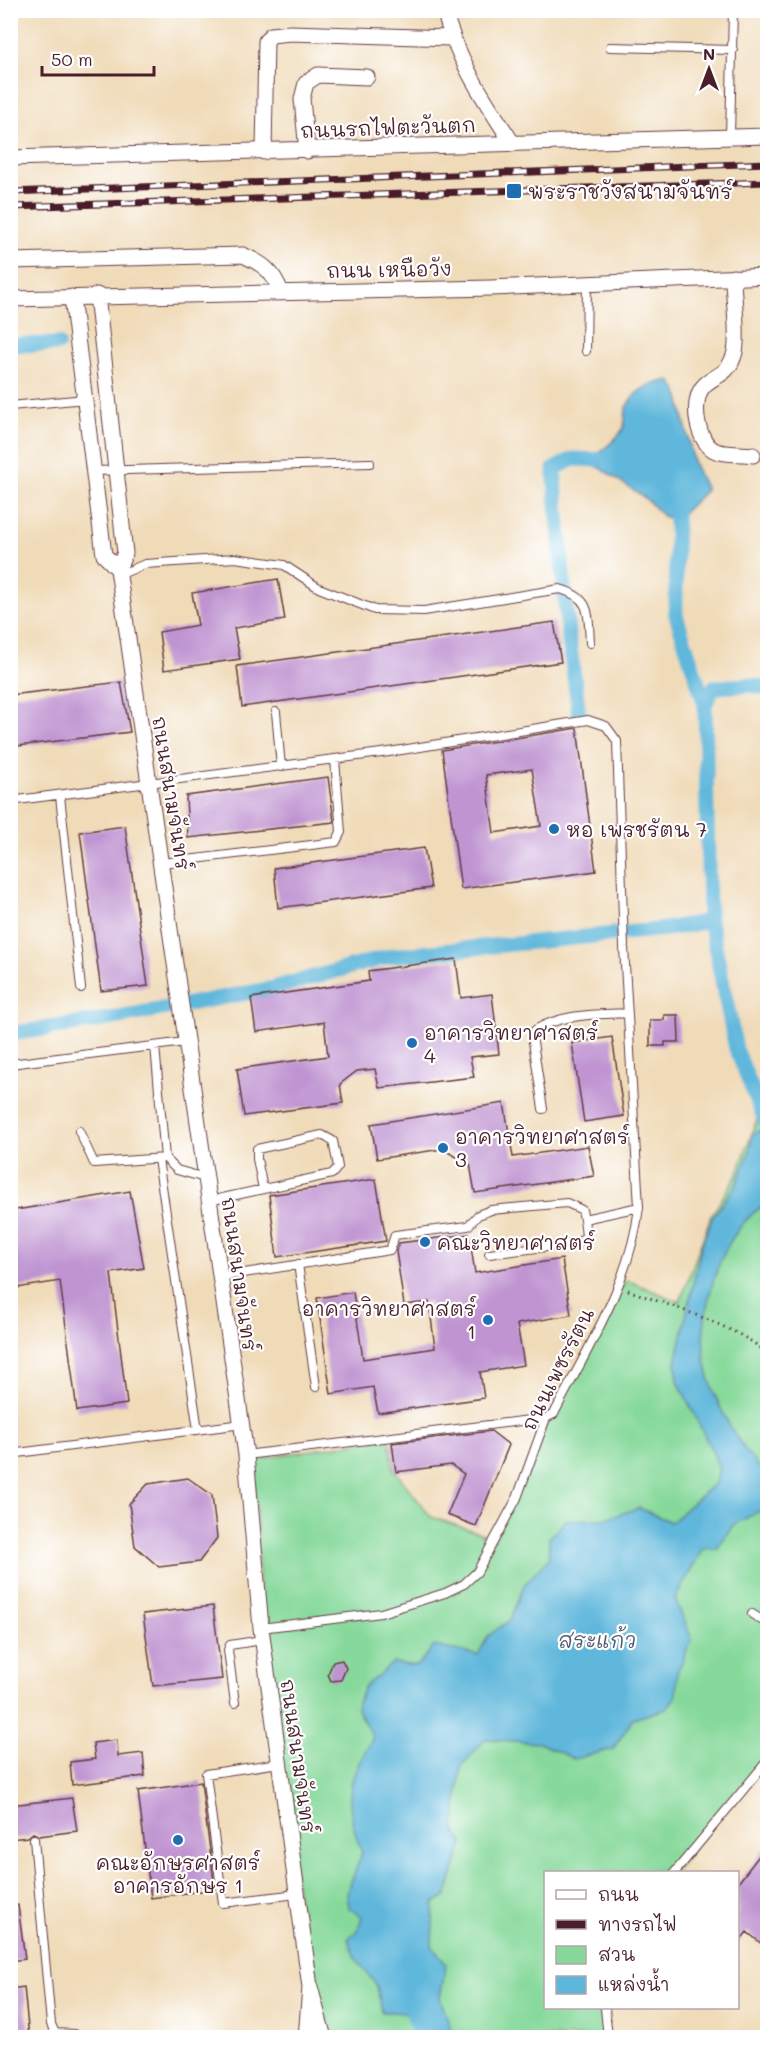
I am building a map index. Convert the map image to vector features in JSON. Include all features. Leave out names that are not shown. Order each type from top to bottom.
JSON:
[{"type":"street","points":[[444,10],[451,38],[476,88],[513,144]]},
{"type":"street","points":[[264,152],[266,41],[271,35],[290,33],[451,38]]},
{"type":"street","points":[[307,151],[302,99],[306,83],[318,75],[367,77]]},
{"type":"street","name":"ถนนรถไฟตะวันตก","points":[[10,158],[768,136]]},
{"type":"street","points":[[10,168],[40,158]]},
{"type":"street","points":[[10,261],[243,255],[264,264],[275,277],[281,292]]},
{"type":"street","name":"ถนน เหนือวัง","points":[[10,299],[768,276]]},
{"type":"street","points":[[733,277],[735,350],[729,368],[702,388],[697,407],[699,426],[704,440],[716,451],[753,454]]},
{"type":"street","name":"ถนนสนามจันทร์","points":[[97,295],[125,553],[118,572],[242,1424],[261,1634],[310,1987],[324,2037]]},
{"type":"street","name":"ถนนสนามจันทร์","points":[[72,297],[104,555],[118,572]]},
{"type":"street","name":"ถนนสนามจันทร์","points":[[306,2037],[310,1987]]},
{"type":"lane","points":[[730,136],[733,10]]},
{"type":"lane","points":[[610,47],[733,50]]},
{"type":"lane","points":[[586,351],[587,283]]},
{"type":"lane","points":[[10,406],[86,399]]},
{"type":"lane","points":[[94,471],[370,463]]},
{"type":"lane","points":[[118,572],[145,564],[235,558],[284,565],[319,588],[375,610],[424,611],[560,589],[576,593],[587,606],[590,643]]},
{"type":"lane","points":[[276,712],[281,767]]},
{"type":"lane","name":"ถนนเพชรรัตน","points":[[10,801],[335,760],[588,720],[606,726],[617,741],[624,947],[639,1207],[637,1228],[618,1286],[554,1414],[546,1418],[517,1498],[477,1572],[464,1584],[445,1593],[381,1612],[261,1634],[230,1645],[228,1650],[235,1703]]},
{"type":"lane","points":[[162,863],[336,842],[341,832],[335,760]]},
{"type":"lane","points":[[60,796],[81,987]]},
{"type":"lane","points":[[543,1109],[533,1042],[536,1030],[549,1022],[571,1016],[628,1013]]},
{"type":"lane","points":[[10,1064],[185,1042]]},
{"type":"lane","points":[[155,1046],[162,1159],[198,1430]]},
{"type":"lane","points":[[79,1131],[94,1163],[162,1159],[177,1170],[205,1178]]},
{"type":"lane","points":[[208,1201],[263,1189],[336,1173],[338,1164],[333,1141],[322,1135],[258,1149],[256,1159],[263,1189]]},
{"type":"lane","points":[[219,1277],[390,1250],[395,1235],[468,1226],[478,1215],[491,1210],[567,1203],[582,1210],[586,1236],[578,1243],[489,1254]]},
{"type":"lane","points":[[584,1220],[639,1207]]},
{"type":"lane","points":[[298,1263],[316,1387]]},
{"type":"lane","points":[[246,1455],[546,1418]]},
{"type":"lane","points":[[10,1454],[242,1424]]},
{"type":"lane","points":[[752,1614],[768,1624]]},
{"type":"lane","points":[[279,1763],[206,1774],[223,1903],[297,1894]]},
{"type":"lane","points":[[676,1871],[766,1764]]},
{"type":"lane","points":[[34,1839],[51,2024],[55,2033],[74,2034],[77,2037]]},
{"type":"lane","points":[[605,2009],[608,2037]]},
{"type":"path","points":[[618,1286],[710,1322],[754,1344],[768,1354]]},
{"type":"green space","points":[[759,1114],[767,1120],[767,1757],[675,1871],[544,1871],[544,2009],[605,2009],[608,2037],[333,2037],[310,1987],[261,1628],[254,1460],[389,1437],[394,1470],[431,1517],[495,1538],[547,1424],[626,1280],[680,1302],[711,1216],[737,1175]]},
{"type":"water","points":[[670,380],[678,392],[694,464],[706,490],[676,520],[663,516],[645,498],[588,460],[611,443],[623,429],[626,410],[632,397],[649,386]]},
{"type":"water","name":"สระแก้ว","points":[[767,1128],[767,1204],[751,1215],[737,1231],[718,1267],[706,1311],[704,1349],[712,1387],[720,1407],[735,1435],[767,1475],[767,1507],[733,1525],[717,1549],[703,1548],[675,1599],[692,1639],[677,1673],[676,1696],[666,1709],[633,1719],[613,1749],[574,1759],[539,1743],[486,1739],[461,1766],[454,1829],[463,1843],[446,1897],[434,1903],[432,1946],[446,1964],[440,1998],[454,2037],[420,2037],[413,2013],[382,2012],[377,1986],[354,1956],[348,1938],[357,1932],[362,1917],[349,1908],[347,1893],[362,1853],[351,1815],[351,1785],[358,1765],[373,1737],[356,1708],[364,1687],[393,1663],[417,1666],[434,1646],[478,1655],[488,1636],[510,1620],[524,1585],[549,1558],[549,1538],[566,1520],[604,1519],[639,1508],[671,1522],[715,1483],[719,1471],[715,1457],[678,1381],[676,1363],[701,1247],[712,1218],[736,1185],[750,1151],[752,1134]]},
{"type":"building","points":[[278,579],[285,620],[234,628],[240,659],[164,670],[159,632],[198,625],[192,593]]},
{"type":"building","points":[[554,622],[561,662],[242,707],[237,666]]},
{"type":"building","points":[[121,682],[130,732],[10,747],[10,695]]},
{"type":"building","name":"หอ เพรชรัตน 7","points":[[577,728],[596,871],[461,889],[442,750]],"holes":[[[532,769],[541,826],[494,833],[486,775]]]},
{"type":"building","points":[[328,777],[334,822],[188,838],[186,796]]},
{"type":"building","points":[[125,826],[148,986],[101,991],[80,832]]},
{"type":"building","points":[[424,848],[431,888],[278,908],[274,868]]},
{"type":"building","name":"อาคารวิทยาศาสตร์ 4","points":[[456,959],[461,998],[492,994],[499,1054],[470,1057],[474,1077],[379,1088],[375,1069],[357,1071],[340,1084],[343,1103],[244,1116],[237,1069],[328,1056],[324,1022],[256,1032],[251,998],[369,981],[368,971]]},
{"type":"building","points":[[664,1015],[678,1015],[679,1042],[665,1042],[665,1046],[650,1046],[650,1020],[664,1020]]},
{"type":"building","points":[[612,1037],[624,1116],[584,1122],[572,1043]]},
{"type":"building","name":"อาคารวิทยาศาสตร์ 3","points":[[504,1103],[513,1157],[588,1146],[594,1176],[475,1193],[470,1164],[442,1149],[377,1159],[371,1124]]},
{"type":"building","points":[[376,1179],[386,1241],[277,1257],[269,1195]]},
{"type":"building","points":[[130,1191],[144,1268],[111,1273],[127,1404],[77,1411],[60,1281],[17,1288],[10,1250],[10,1211]]},
{"type":"building","name":"อาคารวิทยาศาสตร์ 1","points":[[469,1234],[475,1273],[562,1259],[571,1315],[517,1324],[524,1365],[480,1372],[484,1398],[378,1413],[373,1387],[331,1394],[317,1298],[353,1292],[363,1359],[435,1348],[429,1302],[404,1305],[396,1251],[399,1243]]},
{"type":"building","points":[[491,1431],[509,1445],[476,1526],[447,1515],[464,1474],[451,1465],[396,1472],[392,1443]]},
{"type":"building","points":[[188,1478],[212,1495],[217,1538],[199,1562],[159,1567],[135,1546],[129,1504],[148,1484]]},
{"type":"building","points":[[213,1606],[222,1679],[153,1686],[143,1614]]},
{"type":"building","points":[[342,1660],[346,1668],[341,1680],[331,1681],[328,1674],[333,1662]]},
{"type":"building","points":[[117,1740],[118,1756],[143,1753],[145,1776],[72,1785],[70,1762],[95,1759],[93,1743]]},
{"type":"building","name":"คณะอักษรศาสตร์ อาคารอักษร 1","points":[[201,1782],[215,1889],[151,1898],[138,1791]]},
{"type":"building","points":[[72,1798],[77,1831],[39,1836],[33,1833],[28,1837],[10,1839],[10,1805]]},
{"type":"building","points":[[768,1844],[768,1949],[747,1932],[739,1942],[739,1882]]},
{"type":"building","points":[[18,1905],[25,1959],[10,1961],[10,1906]]},
{"type":"building","points":[[24,1987],[29,2037],[10,2037],[10,1989]]},
{"type":"waterway","points":[[10,345],[58,344]]},
{"type":"waterway","points":[[579,714],[568,632],[554,469],[573,459],[608,460]]},
{"type":"waterway","points":[[676,500],[676,615],[705,705]]},
{"type":"waterway","points":[[768,688],[750,685],[714,687],[705,705],[709,916],[736,1049],[768,1128]]},
{"type":"waterway","points":[[10,1034],[109,1019],[273,988],[391,956],[666,929],[710,921]]},
{"type":"waterway","points":[[410,2000],[420,2038]]},
{"type":"railway","points":[[10,192],[768,163]]},
{"type":"railway","points":[[10,207],[768,182]]},
{"type":"place","name":"พระราชวังสนามจันทร์","points":[[514,191]]},
{"type":"place","name":"หอ เพรชรัตน 7","points":[[554,829]]},
{"type":"place","name":"อาคารวิทยาศาสตร์ 4","points":[[412,1043]]},
{"type":"place","name":"อาคารวิทยาศาสตร์ 3","points":[[443,1148]]},
{"type":"place","name":"คณะวิทยาศาสตร์","points":[[425,1242]]},
{"type":"place","name":"อาคารวิทยาศาสตร์ 1","points":[[488,1320]]},
{"type":"place","name":"คณะอักษรศาสตร์ อาคารอักษร 1","points":[[178,1840]]}]
